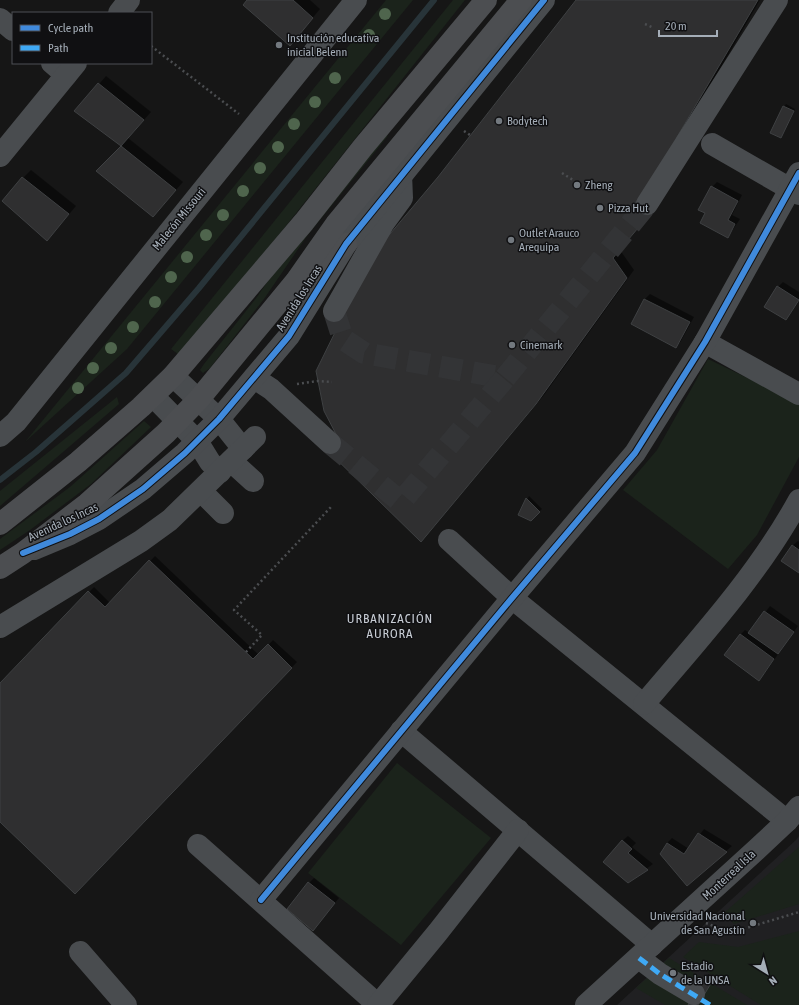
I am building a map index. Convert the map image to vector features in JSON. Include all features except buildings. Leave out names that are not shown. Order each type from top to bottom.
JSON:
[{"type":"main road","points":[[445,50],[478,0]]},
{"type":"main road","points":[[0,524],[78,462],[153,396],[173,376],[304,222],[363,147],[486,0]]},
{"type":"main road","name":"Avenida los Incas","points":[[0,568],[23,553],[87,504],[178,422],[199,399],[296,281],[336,224],[521,0]]},
{"type":"main road","points":[[296,281],[346,244]]},
{"type":"street","points":[[120,12],[129,0]]},
{"type":"street","name":"Malecón Missouri","points":[[0,436],[16,422],[356,0]]},
{"type":"street","name":"Avenida los Incas","points":[[23,553],[70,534],[99,519],[143,489],[197,441],[218,419],[262,383],[289,336],[346,244],[401,174],[544,0]]},
{"type":"street","points":[[647,204],[777,0]]},
{"type":"street","points":[[0,19],[12,29]]},
{"type":"street","points":[[0,156],[64,67]]},
{"type":"street","points":[[261,900],[512,598],[635,453],[705,342],[796,186],[712,144]]},
{"type":"street","points":[[334,311],[383,224],[402,198],[401,174]]},
{"type":"street","points":[[705,342],[799,394]]},
{"type":"street","points":[[173,376],[199,399],[218,419],[253,481]]},
{"type":"street","points":[[262,383],[330,443]]},
{"type":"street","points":[[153,396],[197,441],[210,462],[237,455]]},
{"type":"street","points":[[0,627],[141,541],[170,520],[237,455]]},
{"type":"street","points":[[201,490],[224,513]]},
{"type":"street","points":[[644,704],[731,602],[785,525],[799,500]]},
{"type":"street","points":[[449,540],[512,598],[644,704],[793,814]]},
{"type":"street","points":[[402,731],[518,830],[646,952],[660,974],[702,1000]]},
{"type":"street","name":"Monterreal Isla","points":[[586,1005],[646,952],[793,814]]},
{"type":"street","points":[[198,845],[378,1005],[438,932],[518,830]]},
{"type":"street","points":[[80,952],[126,1005]]},
{"type":"path","points":[[645,24],[654,28]]},
{"type":"path","points":[[152,47],[254,126]]},
{"type":"path","points":[[562,173],[573,180]]},
{"type":"path","points":[[262,383],[332,382]]},
{"type":"path","points":[[246,652],[262,635],[234,610],[331,507]]},
{"type":"path","points":[[686,915],[730,933],[799,912]]},
{"type":"shaded area","points":[[386,0],[413,0],[127,349],[25,442]]},
{"type":"shaded area","points":[[453,0],[465,0],[182,357],[171,349]]},
{"type":"shaded area","points":[[391,124],[387,137],[307,236],[264,299],[210,368],[203,373],[200,370],[204,364],[257,297],[289,250]]},
{"type":"shaded area","points":[[708,359],[799,403],[799,457],[757,535],[728,569],[623,490],[657,450]]},
{"type":"shaded area","points":[[117,397],[119,404],[0,506],[0,491]]},
{"type":"shaded area","points":[[144,421],[151,427],[91,484],[30,530],[0,550],[0,539],[70,487]]},
{"type":"shaded area","points":[[397,763],[491,838],[401,945],[308,873]]},
{"type":"shaded area","name":"Universidad Nacional de San Agustín","points":[[799,836],[799,1005],[617,1005],[796,840]]},
{"type":"shaded area","points":[[799,847],[799,904],[734,924],[724,913]]},
{"type":"shaded area","points":[[799,931],[799,1005],[761,1005],[683,957],[699,942],[738,947]]},
{"type":"shaded area","name":"Estadio de la UNSA","points":[[669,958],[747,1005],[665,1005],[636,988]]},
{"type":"waterway","points":[[0,480],[36,452],[126,373],[199,288],[434,0]]},
{"type":"tunnel","points":[[334,311],[343,339],[364,353],[505,378],[647,204]]},
{"type":"tunnel","points":[[330,443],[401,502],[505,378]]},
{"type":"marked path","points":[[639,958],[660,974],[710,1005]]},
{"type":"cycle path","points":[[23,553],[70,534],[99,519],[143,489],[185,453],[219,419],[289,336],[346,244],[544,0]]},
{"type":"cycle path","points":[[261,900],[512,598],[635,453],[705,342],[799,173]]},
{"type":"place","name":"Institución educativa inicial Belenn","points":[[279,45]]},
{"type":"place","name":"Bodytech","points":[[499,121]]},
{"type":"place","name":"Zheng","points":[[577,185]]},
{"type":"place","name":"Pizza Hut","points":[[600,208]]},
{"type":"place","name":"Outlet Arauco Arequipa","points":[[511,240]]},
{"type":"place","name":"Cinemark","points":[[512,345]]},
{"type":"place","name":"Universidad Nacional de San Agustín","points":[[753,923]]},
{"type":"place","name":"Estadio de la UNSA","points":[[673,973]]},
{"type":"district","name":"URBANIZACIÓN AURORA","points":[[390,626]]}]
